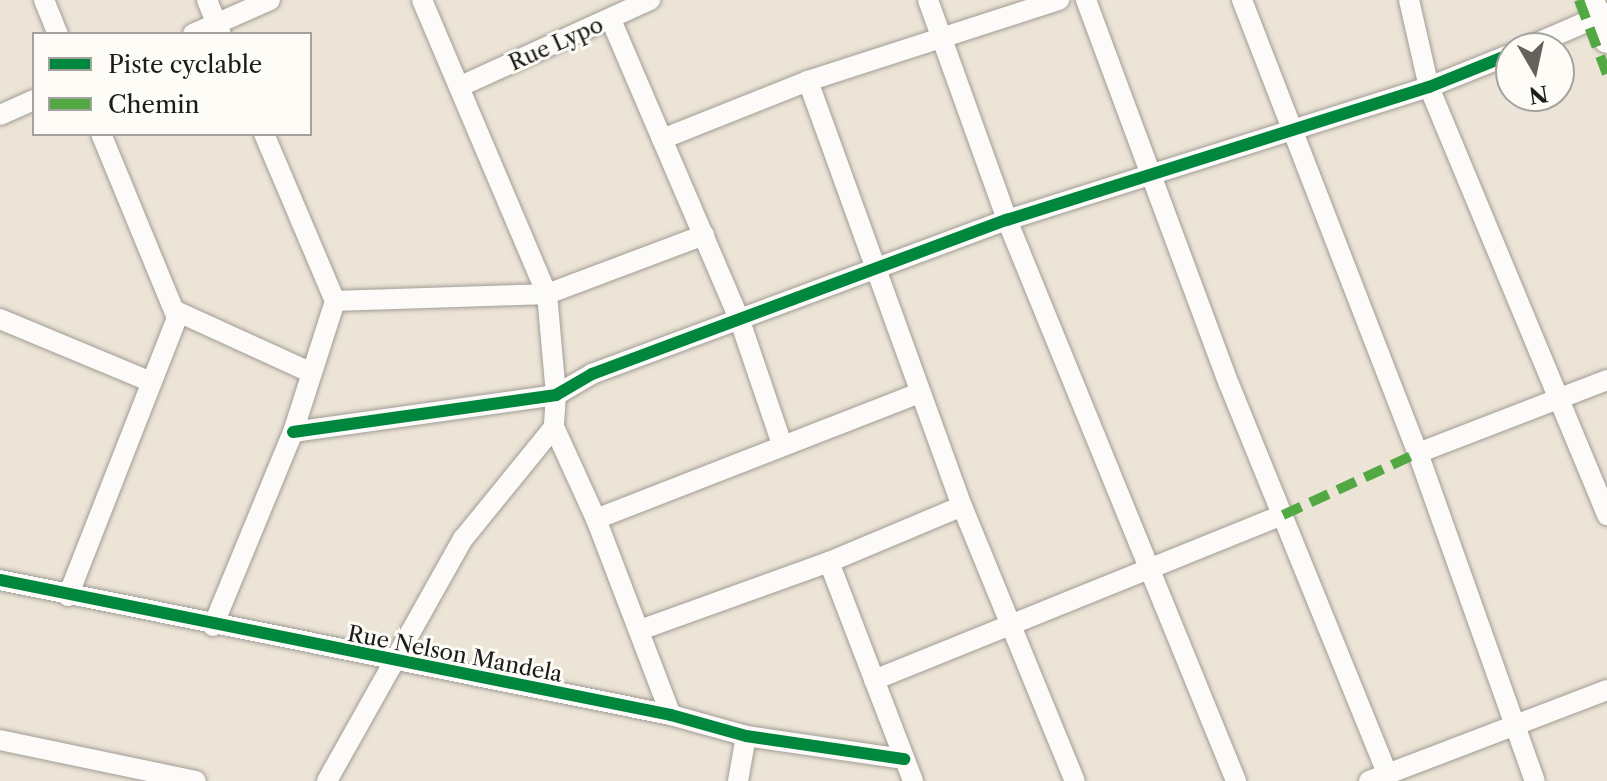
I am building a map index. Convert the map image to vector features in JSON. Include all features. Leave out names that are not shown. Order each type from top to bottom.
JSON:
[{"type":"street","points":[[44,0],[57,32]]},
{"type":"street","points":[[207,0],[219,29],[270,0]]},
{"type":"street","points":[[422,0],[547,294],[556,395],[554,427],[596,519],[671,715]]},
{"type":"street","name":"Rue Lypo","points":[[461,86],[650,0]]},
{"type":"street","points":[[928,0],[1007,220],[1236,781]]},
{"type":"street","points":[[662,139],[808,81],[1059,0]]},
{"type":"street","points":[[1086,0],[1149,177],[1283,515],[1378,777],[1607,690]]},
{"type":"street","points":[[1242,0],[1418,453],[1535,781]]},
{"type":"street","points":[[1409,0],[1429,87],[1607,515]]},
{"type":"street","points":[[1566,32],[1601,18]]},
{"type":"street","points":[[611,20],[739,318],[782,444]]},
{"type":"street","points":[[293,432],[556,395],[592,374],[739,318],[874,272],[1007,220],[1429,87],[1495,60]]},
{"type":"street","points":[[808,81],[874,272],[962,506],[1075,781]]},
{"type":"street","points":[[0,115],[32,101]]},
{"type":"street","points":[[68,596],[149,381],[175,325],[176,311],[102,136]]},
{"type":"street","points":[[213,626],[293,432],[335,301],[265,136]]},
{"type":"street","points":[[335,301],[547,294],[704,235]]},
{"type":"street","points":[[176,311],[312,373]]},
{"type":"street","points":[[0,319],[149,381]]},
{"type":"street","points":[[1418,453],[1607,380]]},
{"type":"street","points":[[596,519],[919,393]]},
{"type":"street","points":[[327,781],[463,539],[554,427]]},
{"type":"street","points":[[640,630],[829,562],[962,506]]},
{"type":"street","points":[[874,680],[1149,565],[1283,515]]},
{"type":"street","points":[[829,562],[913,781]]},
{"type":"street","name":"Rue Nelson Mandela","points":[[0,580],[392,663],[671,715],[746,736],[904,759]]},
{"type":"street","points":[[738,781],[746,736]]},
{"type":"street","points":[[0,740],[196,781]]},
{"type":"marked path","points":[[1579,0],[1607,74]]},
{"type":"marked path","points":[[1283,515],[1418,453]]},
{"type":"cycle path","points":[[293,432],[556,395],[592,374],[1007,220],[1429,87],[1495,60]]},
{"type":"cycle path","points":[[0,580],[671,715],[746,736],[904,759]]}]
